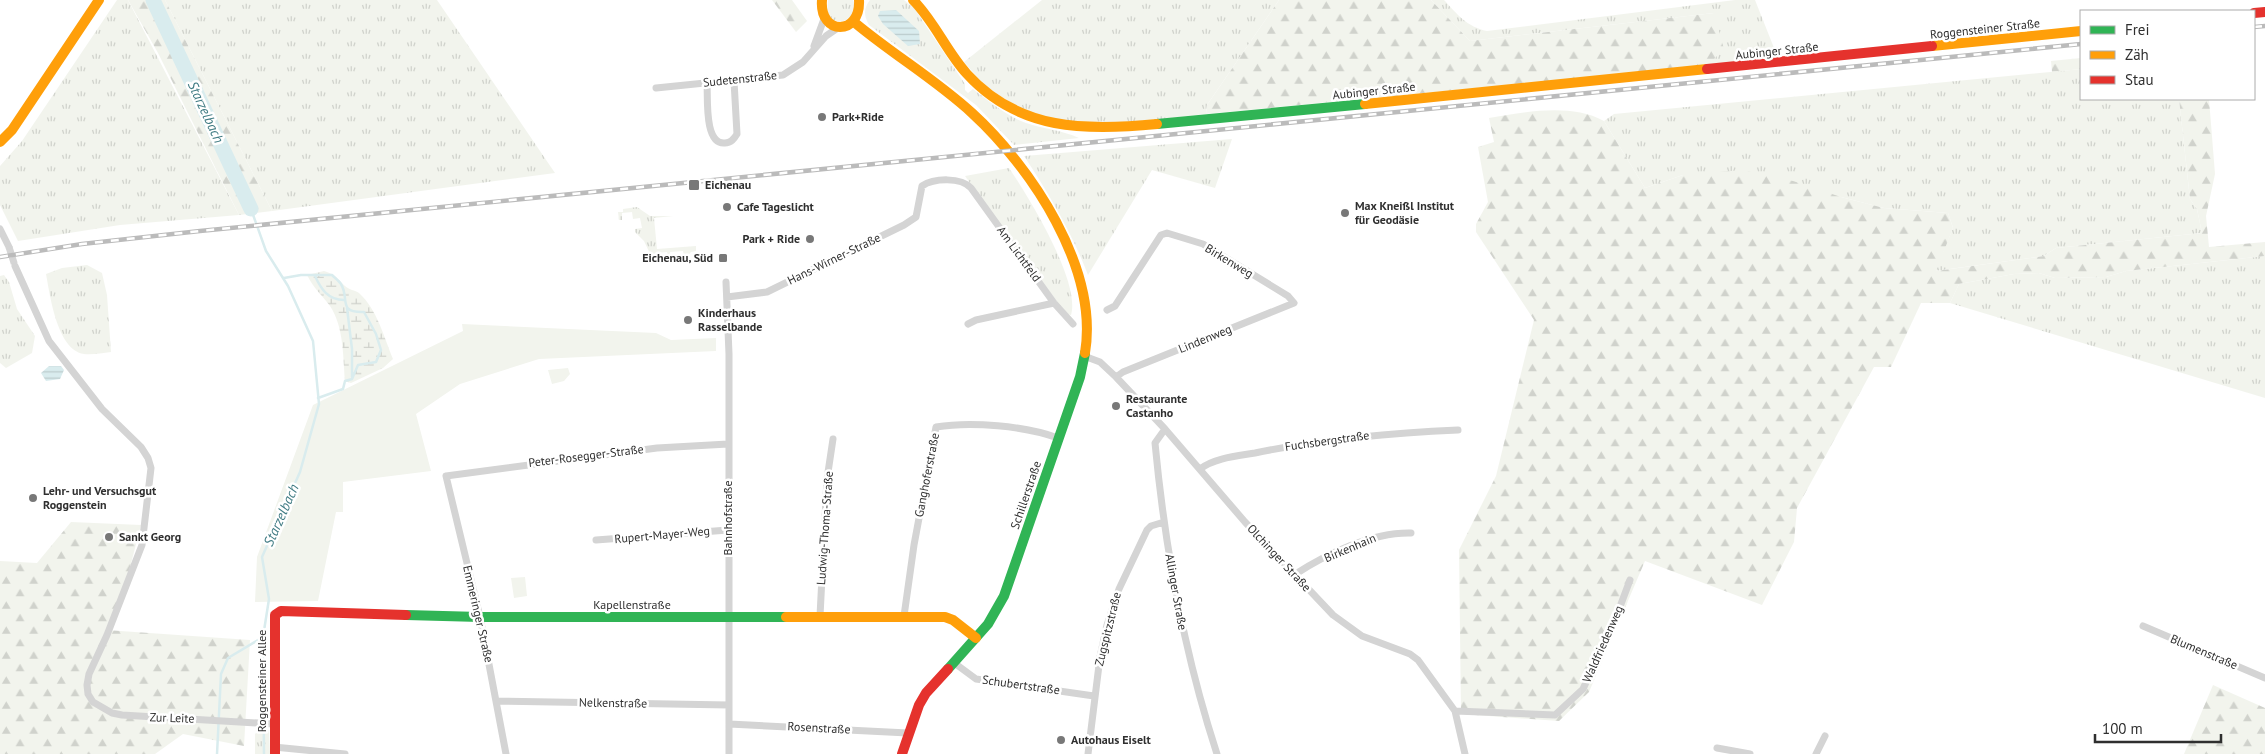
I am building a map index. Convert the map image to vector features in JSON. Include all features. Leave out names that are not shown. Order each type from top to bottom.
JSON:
[{"type":"street","points":[[0,142],[12,130],[100,0]]},
{"type":"street","points":[[822,0],[821,7],[824,18],[830,24],[839,27],[854,22],[860,10],[860,0]]},
{"type":"street","name":"Aubinger Straße","points":[[914,0],[924,10],[942,40],[968,75],[996,101],[1035,120],[1061,127],[1081,129],[1213,120],[1891,52]]},
{"type":"street","name":"Sudetenstraße","points":[[813,49],[824,18]]},
{"type":"street","name":"Schillerstraße","points":[[854,22],[954,97],[984,124],[1010,154],[1032,183],[1053,219],[1078,276],[1083,294],[1087,329],[1080,377],[1004,596],[994,614],[976,638],[926,693],[908,733],[902,754]]},
{"type":"street","name":"Sudetenstraße","points":[[656,88],[783,75],[797,68],[813,49],[839,27]]},
{"type":"street","name":"Roggensteiner Straße","points":[[1891,52],[2080,31]]},
{"type":"street","points":[[707,83],[710,132],[714,140],[723,144],[732,141],[737,134],[734,81]]},
{"type":"street","name":"Hans-Wirner-Straße","points":[[727,297],[767,292],[904,225],[916,217],[922,186],[929,182],[956,180],[965,183]]},
{"type":"street","name":"Am Lichtfeld","points":[[965,183],[1054,303],[1074,324]]},
{"type":"street","points":[[0,229],[9,247]]},
{"type":"street","name":"Birkenweg","points":[[1107,310],[1115,306],[1161,235],[1167,233],[1203,244],[1288,296],[1294,303]]},
{"type":"street","name":"Zur Leite","points":[[15,266],[24,290],[49,341],[102,409],[141,446],[148,458],[150,468],[142,545],[107,635],[89,674],[88,694],[93,702],[112,713],[137,717],[271,724]]},
{"type":"street","name":"Bahnhofstraße","points":[[726,282],[729,754]]},
{"type":"street","points":[[968,324],[976,320],[1054,303]]},
{"type":"street","name":"Lindenweg","points":[[1116,377],[1123,372],[1294,303]]},
{"type":"street","name":"Olchinger Straße","points":[[1084,356],[1100,362],[1116,377],[1165,429],[1294,575],[1350,629],[1362,636],[1410,654],[1418,660],[1454,711],[1465,754]]},
{"type":"street","name":"Ganghoferstraße","points":[[904,616],[914,546],[933,434],[936,427],[1001,426],[1033,430],[1058,438]]},
{"type":"street","name":"Allinger Straße","points":[[1165,429],[1155,443],[1175,596],[1190,663],[1217,754]]},
{"type":"street","name":"Fuchsbergstraße","points":[[1200,469],[1206,464],[1232,457],[1300,443],[1386,433],[1458,430]]},
{"type":"street","name":"Ludwig-Thoma-Straße","points":[[820,616],[827,479],[833,439]]},
{"type":"street","name":"Peter-Rosegger-Straße","points":[[446,476],[657,448],[728,444]]},
{"type":"street","name":"Emmeringer Straße","points":[[446,476],[480,617],[506,754]]},
{"type":"street","name":"Zugspitzstraße","points":[[1088,754],[1094,696],[1102,646],[1118,589],[1147,530],[1157,523],[1164,522]]},
{"type":"street","name":"Rupert-Mayer-Weg","points":[[596,540],[728,530]]},
{"type":"street","name":"Birkenhain","points":[[1294,575],[1309,565],[1375,536],[1393,532],[1411,533]]},
{"type":"street","name":"Waldfriedenweg","points":[[1454,711],[1555,715],[1583,689],[1618,612],[1630,580]]},
{"type":"street","name":"Kapellenstraße","points":[[281,611],[480,617],[945,617],[953,620],[976,638]]},
{"type":"street","name":"Roggensteiner Allee","points":[[274,750],[271,724],[275,615],[281,611]]},
{"type":"street","name":"Blumenstraße","points":[[2143,626],[2265,678]]},
{"type":"street","name":"Schubertstraße","points":[[953,662],[976,678],[1094,696]]},
{"type":"street","name":"Nelkenstraße","points":[[497,701],[729,705]]},
{"type":"street","name":"Rosenstraße","points":[[729,724],[908,733]]},
{"type":"street","points":[[1816,754],[1825,736]]},
{"type":"street","points":[[1717,748],[1750,754]]},
{"type":"street","points":[[274,750],[345,754]]},
{"type":"green space","points":[[117,0],[128,0],[239,215],[120,225],[18,241],[0,205],[0,166],[22,141]]},
{"type":"green space","points":[[128,0],[165,0],[272,211],[239,215],[158,53]]},
{"type":"green space","points":[[165,0],[437,0],[555,173],[272,211]]},
{"type":"green space","points":[[772,0],[792,0],[807,21],[796,32]]},
{"type":"green space","points":[[828,0],[853,0],[855,5],[853,16],[842,22],[833,20],[827,13]]},
{"type":"green space","points":[[870,0],[904,0],[914,8],[965,84],[965,90],[968,93],[973,89],[998,108],[1019,120],[1079,138],[1014,145],[976,105],[869,25],[865,12]]},
{"type":"green space","points":[[1042,0],[1279,0],[1207,105],[1206,114],[1148,121],[1093,124],[1039,115],[1013,104],[988,87],[964,62]]},
{"type":"green space","points":[[1279,0],[1431,0],[1470,41],[1714,13],[1724,49],[1707,66],[1206,114],[1207,105]]},
{"type":"green space","points":[[1431,0],[1444,0],[1468,23],[1487,31],[1735,0],[1755,0],[1778,58],[1707,66],[1714,13],[1470,41]]},
{"type":"green space","points":[[2080,58],[2080,69],[2052,72],[2051,61]]},
{"type":"green space","points":[[2080,69],[2080,100],[2179,100],[2190,199],[2197,209],[2202,233],[2056,248],[2044,256],[1935,271],[1953,228],[1948,213],[1884,208],[1841,197],[1683,175],[1645,188],[1604,121],[1614,114]]},
{"type":"green space","points":[[2179,100],[2209,100],[2215,174],[2206,216],[2209,247],[2265,242],[2265,256],[2126,271],[2106,277],[2055,278],[2039,273],[2014,274],[1959,284],[1950,303],[1921,303],[1891,367],[1874,367],[1797,508],[1794,542],[1762,605],[1645,561],[1589,692],[1559,721],[1461,714],[1459,550],[1496,476],[1534,320],[1476,232],[1476,224],[1488,202],[1478,147],[1494,142],[1489,118],[1548,110],[1591,115],[1604,121],[1645,188],[1683,175],[1742,170],[1793,181],[1841,197],[1884,208],[1948,213],[1953,228],[1936,271],[2044,256],[2056,248],[2202,233],[2197,209],[2190,199]]},
{"type":"green space","points":[[1232,139],[1215,188],[1152,170],[1088,275],[1075,244],[1059,214],[1024,156]]},
{"type":"green space","points":[[1009,168],[1040,218],[1061,261],[1072,300],[1071,315],[1066,314],[965,176]]},
{"type":"green space","points":[[637,207],[650,216],[673,216],[654,218],[657,249],[696,246],[696,251],[691,252],[686,258],[683,251],[670,252],[671,258],[668,258],[667,252],[655,253],[655,259],[652,258],[644,241],[635,232],[635,229],[642,228],[640,218],[633,219],[632,212],[622,213],[622,220],[619,220],[618,212],[623,212],[623,209]]},
{"type":"green space","points":[[2265,256],[2265,398],[1950,303],[1959,284],[2014,274],[2039,273],[2055,278],[2106,277],[2126,271]]},
{"type":"green space","points":[[87,265],[102,273],[107,295],[111,352],[84,354],[75,350],[67,343],[56,320],[46,274],[62,268]]},
{"type":"green space","points":[[324,271],[334,275],[347,287],[359,293],[371,307],[393,359],[383,368],[351,383],[345,381],[342,342],[335,314],[307,275]]},
{"type":"green space","points":[[4,275],[9,282],[17,309],[35,336],[32,353],[6,368],[0,363],[0,276]]},
{"type":"green space","points":[[462,324],[656,333],[671,340],[716,338],[716,351],[539,359],[460,384],[416,414],[431,471],[343,482],[343,512],[336,512],[318,601],[255,602],[257,557],[313,405],[463,331]]},
{"type":"green space","points":[[568,368],[570,374],[564,381],[552,384],[548,370]]},
{"type":"green space","points":[[71,522],[141,525],[128,575],[106,630],[250,640],[244,746],[183,734],[155,754],[0,754],[0,561],[37,563]]},
{"type":"green space","points":[[525,577],[527,596],[514,598],[511,578]]},
{"type":"green space","points":[[2213,685],[2265,708],[2265,754],[2184,754]]},
{"type":"green space","points":[[261,728],[267,728],[269,731],[270,754],[255,754],[255,734]]},
{"type":"shaded area","points":[[896,10],[919,31],[920,44],[908,46],[883,24],[878,16],[880,11]]},
{"type":"shaded area","points":[[49,366],[61,366],[64,370],[60,379],[46,381],[41,373]]},
{"type":"waterway","name":"Starzelbach","points":[[153,0],[251,209]]},
{"type":"waterway","name":"Starzelbach","points":[[251,209],[266,251],[288,286],[313,341],[319,404],[300,472],[262,557],[269,599],[263,637],[264,754]]},
{"type":"waterway","name":"Starzelbach","points":[[284,278],[301,275],[332,275],[341,284],[347,308],[356,312],[364,312],[376,334],[381,350],[376,362],[358,365],[352,379],[345,381],[343,389],[318,398]]},
{"type":"waterway","name":"Starzelbach","points":[[315,276],[329,296],[338,300],[344,300]]},
{"type":"waterway","name":"Starzelbach","points":[[347,308],[352,349],[352,377]]},
{"type":"waterway","points":[[217,754],[221,674],[228,658],[263,637]]},
{"type":"tunnel","points":[[9,247],[15,266]]},
{"type":"railway","points":[[2255,27],[2265,26]]},
{"type":"railway","points":[[0,257],[82,244],[200,231],[2080,44]]},
{"type":"traffic: fast","points":[[1157,124],[1365,104]]},
{"type":"traffic: fast","points":[[948,669],[988,624],[1004,596],[1080,377],[1085,353]]},
{"type":"traffic: fast","points":[[406,615],[480,617],[786,617]]},
{"type":"traffic: slow","points":[[0,142],[12,130],[99,0]]},
{"type":"traffic: slow","points":[[822,0],[823,12],[827,20],[833,25],[840,27],[854,20],[858,12],[859,0]]},
{"type":"traffic: slow","points":[[913,0],[928,18],[967,74],[987,93],[1009,107],[1031,117],[1079,126],[1105,127],[1157,124]]},
{"type":"traffic: slow","points":[[854,22],[958,101],[994,135],[1017,161],[1056,221],[1071,254],[1082,287],[1087,320],[1085,353]]},
{"type":"traffic: slow","points":[[1932,46],[2080,31]]},
{"type":"traffic: slow","points":[[1365,104],[1707,69]]},
{"type":"traffic: slow","points":[[786,617],[945,617],[953,620],[976,638]]},
{"type":"traffic: jam","points":[[2255,13],[2265,12]]},
{"type":"traffic: jam","points":[[1707,69],[1932,46]]},
{"type":"traffic: jam","points":[[275,754],[275,615],[281,611],[406,615]]},
{"type":"traffic: jam","points":[[902,754],[919,705],[926,693],[948,669]]},
{"type":"place","name":"Park+Ride","points":[[822,117]]},
{"type":"place","name":"Eichenau","points":[[694,185]]},
{"type":"place","name":"Cafe Tageslicht","points":[[727,207]]},
{"type":"place","name":"Max Kneißl Institut für Geodäsie","points":[[1345,213]]},
{"type":"place","name":"Park + Ride","points":[[810,239]]},
{"type":"place","name":"Eichenau, Süd","points":[[723,258]]},
{"type":"place","name":"Kinderhaus Rasselbande","points":[[688,320]]},
{"type":"place","name":"Restaurante Castanho","points":[[1116,406]]},
{"type":"place","name":"Lehr- und Versuchsgut Roggenstein","points":[[33,498]]},
{"type":"place","name":"Sankt Georg","points":[[109,537]]},
{"type":"place","name":"Autohaus Eiselt","points":[[1061,740]]}]
